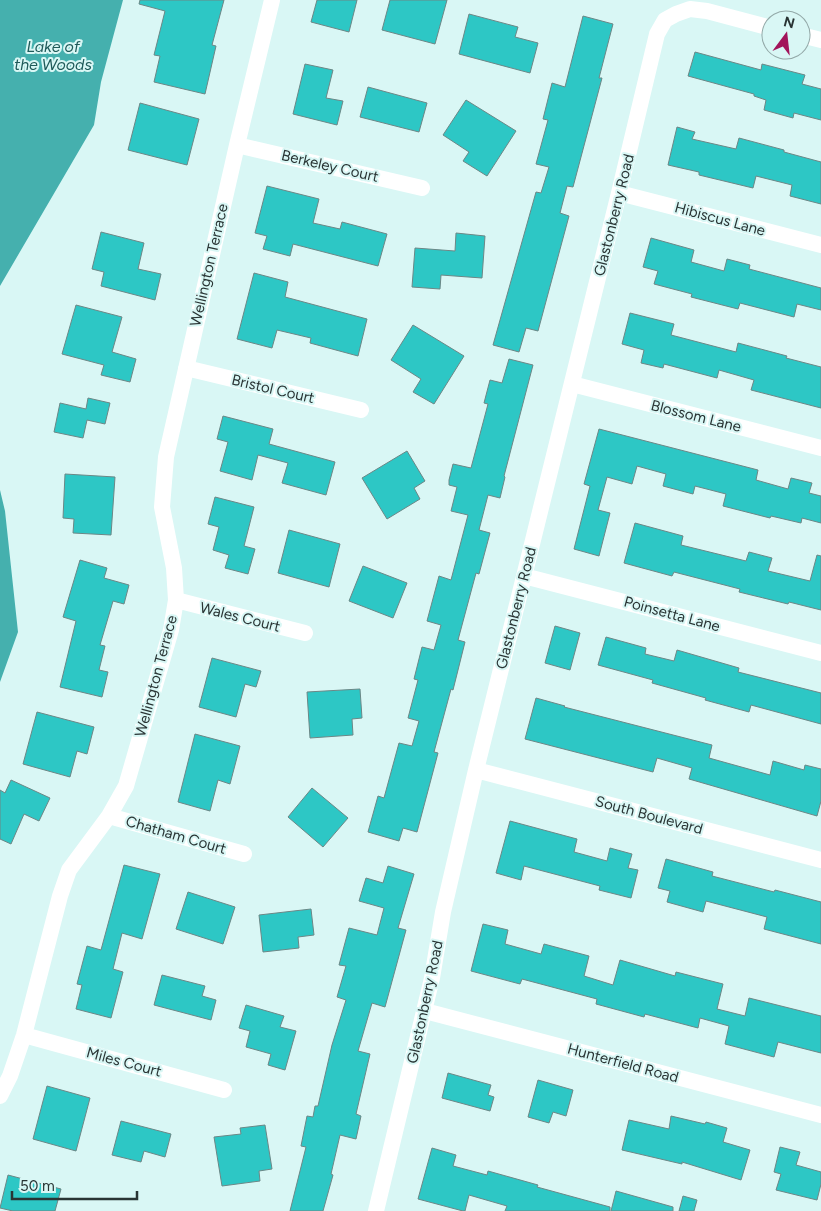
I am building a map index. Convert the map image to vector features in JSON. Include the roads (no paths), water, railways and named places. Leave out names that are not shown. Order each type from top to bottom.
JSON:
[{"type":"street","name":"Wellington Terrace","points":[[0,1096],[10,1076],[24,1035],[60,896],[69,870],[109,816],[126,786],[170,630],[176,600],[174,568],[162,507],[166,458],[237,144],[272,0]]},
{"type":"street","name":"Glastonberry Road","points":[[376,1211],[425,1011],[443,912],[476,770],[657,34],[665,20],[690,9],[708,11],[761,25]]},
{"type":"street","name":"Berkeley Court","points":[[237,144],[422,188]]},
{"type":"street","name":"Hibiscus Lane","points":[[619,193],[821,245]]},
{"type":"street","name":"Bristol Court","points":[[186,368],[360,410]]},
{"type":"street","name":"Blossom Lane","points":[[572,384],[821,448]]},
{"type":"street","name":"Poinsetta Lane","points":[[524,576],[821,653]]},
{"type":"street","name":"Wales Court","points":[[176,600],[305,633]]},
{"type":"street","name":"South Boulevard","points":[[476,770],[821,860]]},
{"type":"street","name":"Chatham Court","points":[[109,816],[244,854]]},
{"type":"street","name":"Hunterfield Road","points":[[425,1011],[821,1115]]},
{"type":"street","name":"Miles Court","points":[[24,1035],[224,1090]]},
{"type":"water","name":"Lake of the Woods","points":[[0,0],[123,0],[101,82],[94,125],[0,286]]},
{"type":"water","points":[[0,490],[5,511],[18,632],[0,682]]}]
